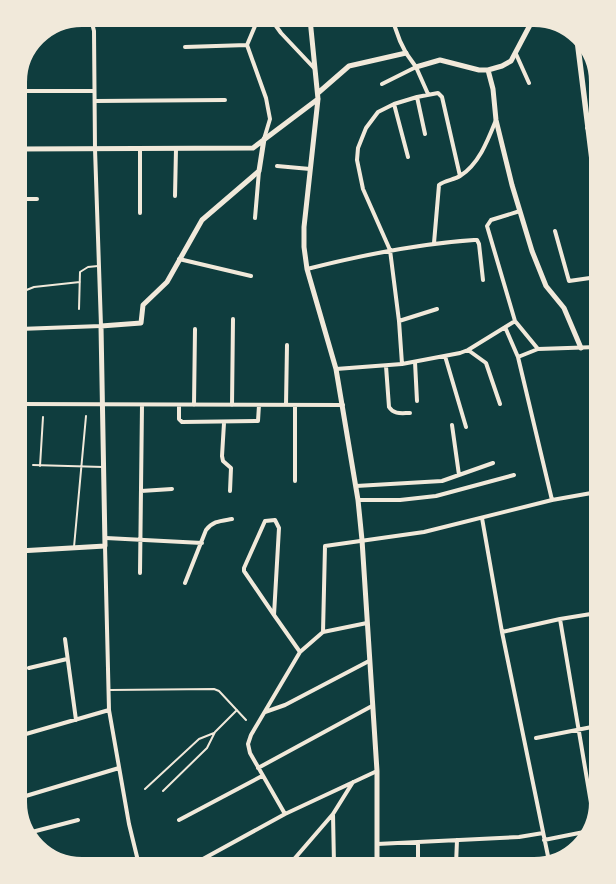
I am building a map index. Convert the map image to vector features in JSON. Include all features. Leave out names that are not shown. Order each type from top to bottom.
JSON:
[{"type":"main road","points":[[578,48],[590,150]]},
{"type":"street","points":[[93,26],[95,149],[104,405],[105,546],[109,710],[129,824],[137,858]]},
{"type":"street","points":[[255,26],[248,45],[266,98],[270,119],[264,139],[259,171],[255,218]]},
{"type":"street","points":[[276,26],[315,69]]},
{"type":"street","points":[[311,26],[318,96],[304,226],[304,247],[307,269],[336,369],[358,500],[377,771],[377,858]]},
{"type":"street","points":[[395,26],[406,53],[416,67],[428,94]]},
{"type":"street","points":[[382,84],[416,67],[440,60],[473,69],[488,70],[508,63],[516,54],[530,26]]},
{"type":"street","points":[[185,47],[248,45]]},
{"type":"street","points":[[26,149],[253,148],[318,96],[349,66],[406,53]]},
{"type":"street","points":[[516,54],[529,83]]},
{"type":"street","points":[[488,70],[493,89],[496,120],[520,211],[546,286],[564,308],[581,348]]},
{"type":"street","points":[[26,91],[94,91]]},
{"type":"street","points":[[402,364],[399,321],[390,250],[363,189],[357,160],[361,139],[373,118],[383,109],[417,96],[438,94],[442,97],[460,176]]},
{"type":"street","points":[[417,96],[425,134]]},
{"type":"street","points":[[95,100],[225,100]]},
{"type":"street","points":[[394,104],[408,158]]},
{"type":"street","points":[[434,243],[440,185],[460,176],[484,149],[496,120]]},
{"type":"street","points":[[175,196],[176,148]]},
{"type":"street","points":[[140,149],[140,213]]},
{"type":"street","points":[[277,166],[310,169]]},
{"type":"street","points":[[26,330],[141,323],[143,306],[167,282],[202,220],[259,171]]},
{"type":"street","points":[[26,199],[37,198]]},
{"type":"street","points":[[520,211],[491,220],[486,226],[515,320],[538,349]]},
{"type":"street","points":[[555,231],[570,281],[590,278]]},
{"type":"street","points":[[307,269],[390,250],[434,243],[477,240],[479,244],[483,280]]},
{"type":"street","points":[[179,259],[251,276]]},
{"type":"street","points":[[399,321],[437,309]]},
{"type":"street","points":[[232,405],[234,319]]},
{"type":"street","points":[[336,369],[402,364],[468,350],[515,320]]},
{"type":"street","points":[[504,327],[518,357],[552,500]]},
{"type":"street","points":[[194,405],[195,329]]},
{"type":"street","points":[[286,405],[287,345]]},
{"type":"street","points":[[518,357],[538,349],[590,347]]},
{"type":"street","points":[[468,350],[486,363],[500,404]]},
{"type":"street","points":[[445,356],[466,427]]},
{"type":"street","points":[[415,362],[417,401]]},
{"type":"street","points":[[386,366],[389,407],[396,413],[410,413]]},
{"type":"street","points":[[26,404],[343,405]]},
{"type":"street","points":[[140,573],[142,405]]},
{"type":"street","points":[[179,405],[179,419],[182,422],[224,423],[258,421],[260,405]]},
{"type":"street","points":[[295,405],[295,481]]},
{"type":"street","points":[[224,423],[222,456],[223,461],[231,468],[230,491]]},
{"type":"street","points":[[452,425],[459,475]]},
{"type":"street","points":[[356,486],[434,482],[493,463]]},
{"type":"street","points":[[358,500],[400,500],[436,496],[514,475]]},
{"type":"street","points":[[141,491],[172,489]]},
{"type":"street","points":[[323,632],[324,550],[325,546],[328,544],[424,532],[552,500],[590,493]]},
{"type":"street","points":[[482,518],[502,632],[548,856]]},
{"type":"street","points":[[185,583],[211,524],[216,521],[232,519]]},
{"type":"street","points":[[274,615],[280,528],[275,520],[270,520],[265,521],[244,571],[274,615],[300,652]]},
{"type":"street","points":[[106,538],[202,543]]},
{"type":"street","points":[[26,551],[105,546]]},
{"type":"street","points":[[502,632],[560,618],[590,614]]},
{"type":"street","points":[[560,618],[590,798]]},
{"type":"street","points":[[285,814],[250,753],[248,744],[251,735],[300,652],[323,632],[367,623]]},
{"type":"street","points":[[65,639],[76,720]]},
{"type":"street","points":[[29,668],[67,659]]},
{"type":"street","points":[[265,712],[285,705],[369,661]]},
{"type":"street","points":[[258,768],[372,706]]},
{"type":"street","points":[[26,734],[109,710]]},
{"type":"street","points":[[536,738],[578,728],[590,727]]},
{"type":"street","points":[[26,796],[119,768]]},
{"type":"street","points":[[205,858],[285,814],[377,771]]},
{"type":"street","points":[[179,820],[262,776]]},
{"type":"street","points":[[296,858],[333,814],[353,782]]},
{"type":"street","points":[[333,814],[334,858]]},
{"type":"street","points":[[35,831],[78,820]]},
{"type":"street","points":[[544,840],[580,833]]},
{"type":"street","points":[[377,844],[520,837],[543,834]]},
{"type":"street","points":[[456,858],[457,840]]},
{"type":"street","points":[[418,843],[418,858]]},
{"type":"lane","points":[[79,309],[80,272],[83,268],[100,266]]},
{"type":"lane","points":[[26,290],[34,287],[80,282]]},
{"type":"lane","points":[[74,548],[86,416]]},
{"type":"lane","points":[[40,466],[43,417]]},
{"type":"lane","points":[[33,465],[81,468],[104,467]]},
{"type":"lane","points":[[108,690],[214,689],[219,691],[246,720]]},
{"type":"lane","points":[[163,791],[207,748],[215,732],[237,710]]},
{"type":"lane","points":[[145,789],[199,739],[215,732]]}]
